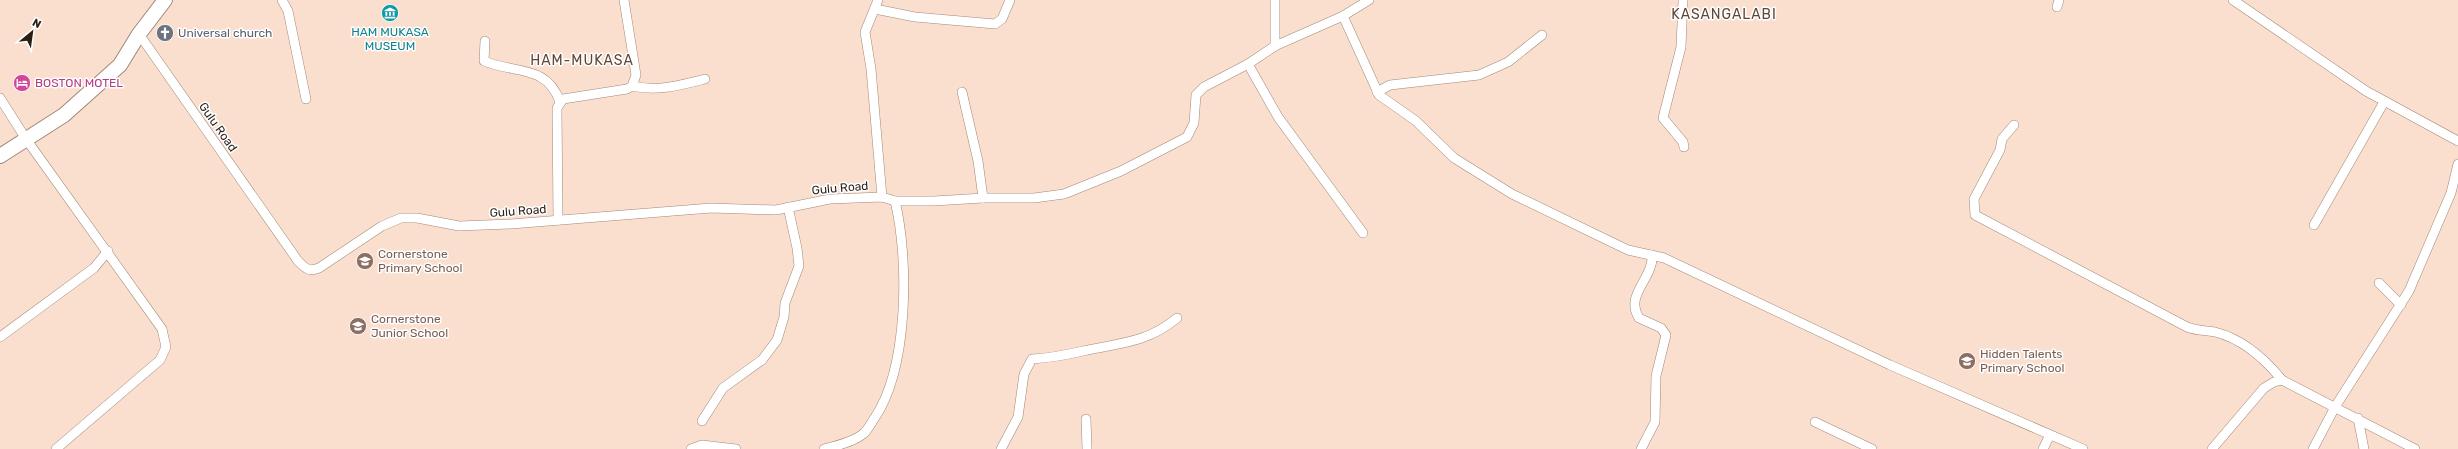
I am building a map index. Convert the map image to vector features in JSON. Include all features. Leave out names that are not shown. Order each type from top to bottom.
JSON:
[{"type":"main road","points":[[0,156],[64,115],[120,65],[139,34],[165,0]]},
{"type":"street","points":[[282,0],[288,11],[306,99]]},
{"type":"street","points":[[558,220],[557,108],[563,99],[627,89],[632,86],[636,75],[624,0]]},
{"type":"street","points":[[878,0],[866,25],[865,32],[872,77],[882,197]]},
{"type":"street","points":[[875,9],[915,17],[995,24],[1002,19],[1010,0]]},
{"type":"street","points":[[1275,0],[1275,46]]},
{"type":"street","points":[[1363,233],[1278,117],[1248,64],[1275,46],[1343,16],[1369,0]]},
{"type":"street","points":[[1683,0],[1681,46],[1663,118],[1683,142],[1684,147]]},
{"type":"street","points":[[2232,0],[2384,102],[2458,141]]},
{"type":"street","points":[[1343,16],[1377,92],[1389,103],[1416,121],[1454,158],[1470,170],[1512,194],[1628,250],[1652,255],[1890,365],[2083,449]]},
{"type":"street","name":"Gulu Road","points":[[139,34],[306,270],[319,268],[382,226],[401,218],[417,218],[460,226],[711,208],[776,210],[830,199],[882,197],[895,201],[1034,198],[1064,194],[1087,186],[1187,137],[1194,123],[1196,95],[1204,87],[1248,64]]},
{"type":"street","points":[[1377,92],[1390,85],[1480,75],[1508,62],[1542,35]]},
{"type":"street","points":[[485,41],[484,61],[494,65],[532,72],[556,89],[560,102]]},
{"type":"street","points":[[632,86],[646,89],[662,88],[706,79]]},
{"type":"street","points":[[962,92],[978,161],[983,198]]},
{"type":"street","points":[[0,98],[26,139],[162,328],[166,347],[160,360],[56,449]]},
{"type":"street","points":[[2314,226],[2384,102]]},
{"type":"street","points":[[2014,125],[2002,139],[2000,150],[1974,200],[1975,215],[2195,331],[2219,334],[2236,341],[2260,356],[2282,380],[2358,418],[2415,449]]},
{"type":"street","points":[[2313,449],[2335,407],[2401,305],[2434,236],[2451,193],[2458,164]]},
{"type":"street","points":[[824,449],[836,446],[864,434],[878,412],[892,381],[898,347],[904,252],[895,201]]},
{"type":"street","points":[[702,421],[723,388],[762,360],[777,340],[784,317],[785,303],[798,266],[797,248],[788,207]]},
{"type":"street","points":[[0,337],[94,268],[108,251]]},
{"type":"street","points":[[1641,449],[1656,422],[1656,376],[1666,335],[1661,328],[1639,318],[1634,308],[1635,298],[1640,286],[1652,268],[1652,255]]},
{"type":"street","points":[[2379,283],[2401,305]]},
{"type":"street","points":[[1001,449],[1018,418],[1024,374],[1032,359],[1069,355],[1130,343],[1156,333],[1177,318]]},
{"type":"street","points":[[2212,449],[2264,388],[2274,382],[2282,380]]},
{"type":"street","points":[[2358,418],[2364,449]]},
{"type":"street","points":[[1086,419],[1087,449]]},
{"type":"street","points":[[1816,422],[1872,449]]},
{"type":"street","points":[[2043,449],[2050,435]]},
{"type":"street","points":[[691,449],[702,445],[736,449]]},
{"type":"place","name":"HAM MUKASA MUSEUM","points":[[390,13]]},
{"type":"place","name":"Universal church","points":[[165,33]]},
{"type":"place","name":"BOSTON MOTEL","points":[[22,83]]},
{"type":"place","name":"Cornerstone Primary School","points":[[365,261]]},
{"type":"place","name":"Cornerstone Junior School","points":[[358,326]]},
{"type":"place","name":"Hidden Talents Primary School","points":[[1967,361]]},
{"type":"district","name":"KASANGALABI","points":[[1724,14]]},
{"type":"district","name":"HAM-MUKASA","points":[[582,60]]}]
